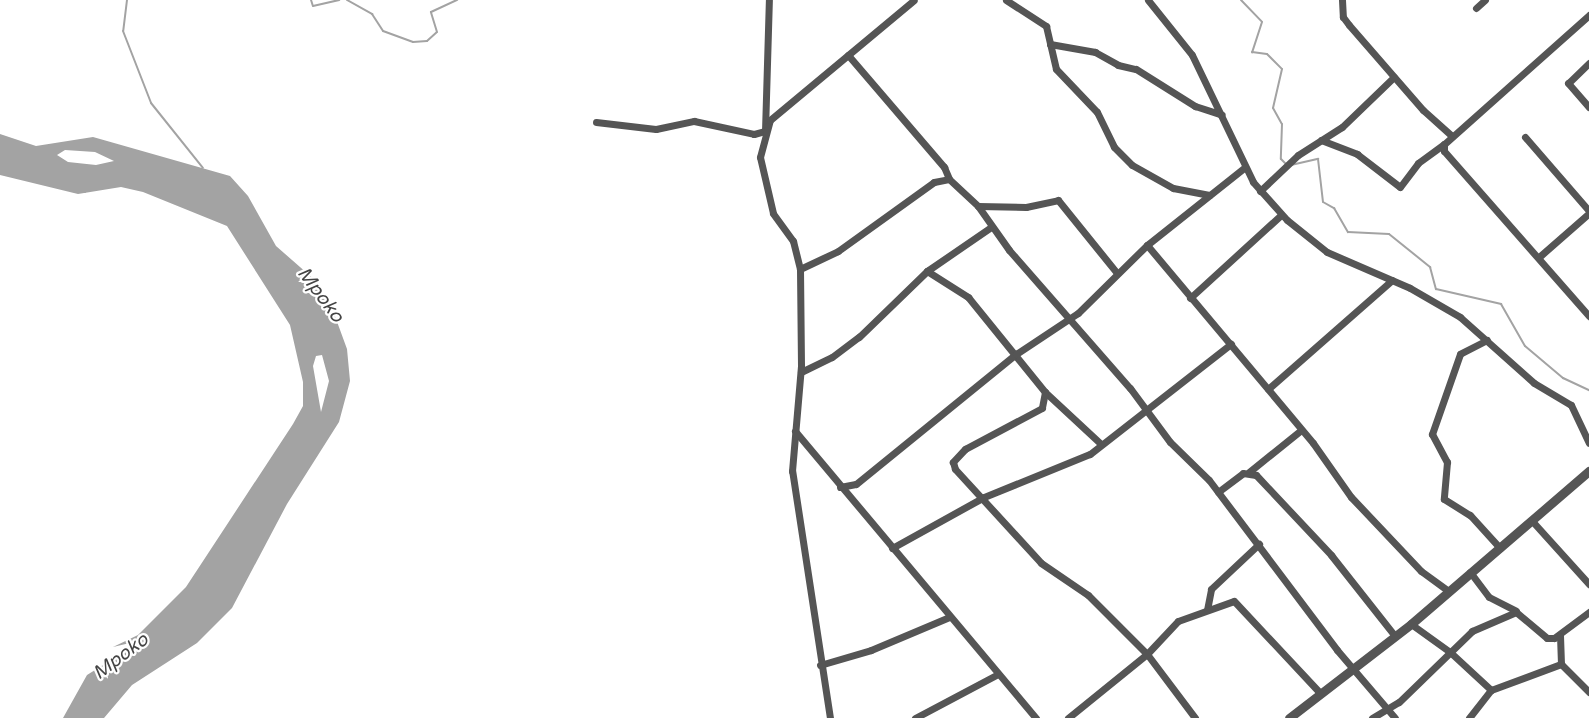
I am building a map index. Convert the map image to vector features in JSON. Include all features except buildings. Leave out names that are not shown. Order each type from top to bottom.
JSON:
[{"type":"street","points":[[769,0],[761,172],[774,213],[793,241],[800,269],[801,372],[795,431],[794,492],[820,665],[830,718]]},
{"type":"street","points":[[596,122],[656,129],[694,120],[754,134],[764,131],[770,120],[914,0]]},
{"type":"street","points":[[1006,0],[1046,26],[1056,69],[1097,112],[1114,147],[1132,165],[1173,188],[1210,194]]},
{"type":"street","points":[[1148,0],[1192,55],[1245,167],[1260,192],[1282,215],[1327,252],[1435,301],[1487,340],[1534,383],[1570,405],[1589,443]]},
{"type":"street","points":[[1342,0],[1343,17],[1394,77],[1451,135]]},
{"type":"street","points":[[1476,8],[1485,0]]},
{"type":"street","points":[[1321,140],[1357,154],[1400,187],[1418,163],[1444,144],[1451,135],[1589,15]]},
{"type":"street","points":[[1050,44],[1095,52],[1118,65],[1136,69],[1195,106],[1222,115]]},
{"type":"street","points":[[848,55],[944,167],[949,179],[978,206],[991,226],[1068,320],[1218,492],[1351,668],[1395,718]]},
{"type":"street","points":[[1589,62],[1568,83],[1589,107]]},
{"type":"street","points":[[1260,192],[1292,162],[1321,140],[1342,128],[1394,77]]},
{"type":"street","points":[[1525,137],[1589,212],[1539,257]]},
{"type":"street","points":[[1444,144],[1444,151],[1589,316]]},
{"type":"street","points":[[840,488],[856,484],[1016,354],[1068,320],[1147,245],[1245,167]]},
{"type":"street","points":[[800,269],[838,251],[934,182],[949,179]]},
{"type":"street","points":[[978,206],[1026,207],[1058,200],[1117,273]]},
{"type":"street","points":[[1190,298],[1250,249],[1282,215]]},
{"type":"street","points":[[801,372],[832,357],[860,337],[927,271],[991,226]]},
{"type":"street","points":[[1147,245],[1268,389],[1357,504],[1421,571],[1448,590]]},
{"type":"street","points":[[927,271],[968,298],[1016,354],[1045,392],[1101,444]]},
{"type":"street","points":[[1268,389],[1392,280]]},
{"type":"street","points":[[1487,340],[1460,354],[1432,434],[1447,462],[1444,498],[1470,515],[1500,548]]},
{"type":"street","points":[[892,548],[982,498],[1090,454],[1101,444],[1148,412],[1175,384],[1231,344]]},
{"type":"street","points":[[1045,392],[1042,408],[956,456],[955,469],[1041,563],[1088,595],[1147,654],[1194,718]]},
{"type":"street","points":[[1218,492],[1250,472],[1301,430]]},
{"type":"street","points":[[795,431],[840,488],[1036,718]]},
{"type":"street","points":[[1289,718],[1351,668],[1411,624],[1448,590],[1533,522],[1589,471]]},
{"type":"street","points":[[1250,472],[1331,555],[1395,636]]},
{"type":"street","points":[[1533,522],[1589,584]]},
{"type":"street","points":[[1207,610],[1211,589],[1259,544]]},
{"type":"street","points":[[1470,572],[1489,597],[1516,612],[1547,638],[1560,636],[1589,612]]},
{"type":"street","points":[[1068,718],[1147,654],[1178,621],[1228,602],[1242,605],[1320,693]]},
{"type":"street","points":[[1372,718],[1388,708],[1472,631],[1516,612]]},
{"type":"street","points":[[820,665],[871,650],[949,616]]},
{"type":"street","points":[[1411,624],[1450,652],[1491,690]]},
{"type":"street","points":[[1560,636],[1561,664],[1589,692]]},
{"type":"street","points":[[1469,718],[1491,690],[1561,664]]},
{"type":"street","points":[[915,718],[998,674]]},
{"type":"water","name":"Mpoko","points":[[0,134],[36,146],[93,137],[230,176],[248,196],[276,246],[316,281],[332,308],[347,349],[350,381],[339,422],[287,504],[232,608],[197,643],[132,685],[104,718],[63,718],[87,675],[132,647],[134,642],[113,647],[138,635],[186,587],[293,424],[303,406],[303,382],[290,325],[227,226],[143,192],[121,187],[78,194],[0,175]],"holes":[[[65,150],[95,152],[114,161],[96,165],[68,162],[57,155]],[[322,355],[329,381],[321,412],[313,366],[316,356]]]},
{"type":"waterway","points":[[127,0],[123,31],[151,103],[203,168]]},
{"type":"waterway","points":[[311,0],[313,6],[339,0]]},
{"type":"waterway","points":[[347,0],[372,14],[383,31],[413,42],[427,41],[437,32],[431,12],[457,0]]},
{"type":"waterway","points":[[1241,0],[1262,22],[1252,52],[1267,54],[1282,69],[1273,108],[1282,124],[1281,159],[1286,164]]},
{"type":"waterway","points":[[1291,165],[1318,159],[1323,202],[1334,208],[1348,232],[1389,234],[1430,267],[1436,289],[1501,304],[1525,346],[1563,378],[1589,390]]}]
